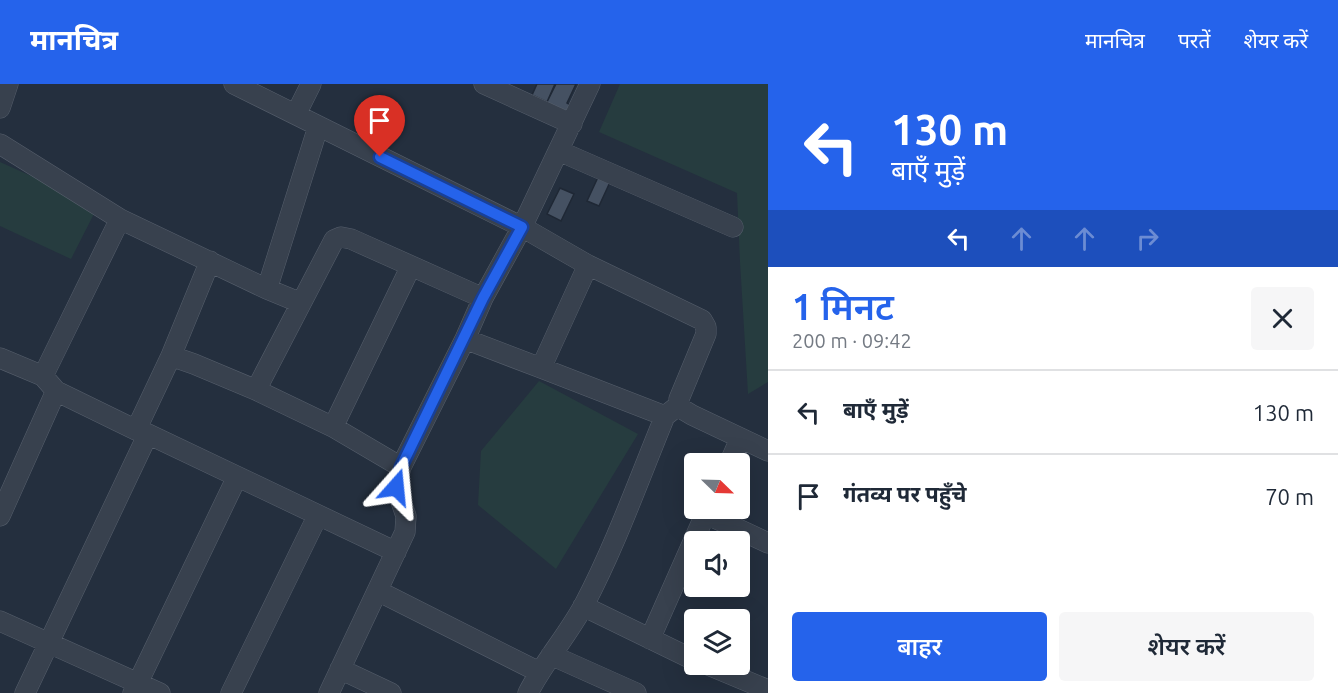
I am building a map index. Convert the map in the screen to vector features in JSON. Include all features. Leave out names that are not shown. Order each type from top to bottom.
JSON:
[{"type":"street","points":[[0,108],[8,84]]},
{"type":"street","points":[[234,84],[522,227],[588,265],[702,320],[706,327],[706,334],[679,399],[672,410],[602,568],[583,606],[539,672],[528,693]]},
{"type":"street","points":[[296,114],[311,84]]},
{"type":"street","points":[[484,84],[572,124]]},
{"type":"street","points":[[329,693],[405,532],[406,516],[396,487],[401,467],[483,298],[522,227],[590,84]]},
{"type":"street","points":[[267,289],[318,127]]},
{"type":"street","points":[[0,144],[120,219],[301,303]]},
{"type":"street","points":[[559,151],[734,227]]},
{"type":"street","points":[[43,376],[120,219]]},
{"type":"street","points":[[256,390],[334,240],[341,237],[351,239],[483,298]]},
{"type":"street","points":[[25,693],[142,432],[210,261]]},
{"type":"street","points":[[541,368],[588,265]]},
{"type":"street","points":[[333,427],[411,266]]},
{"type":"street","points":[[465,339],[541,368],[672,410],[682,409],[768,451]]},
{"type":"street","points":[[171,356],[256,390],[333,427],[401,467]]},
{"type":"street","points":[[0,358],[43,376],[56,391],[396,552]]},
{"type":"street","points":[[0,516],[56,391]]},
{"type":"street","points":[[734,453],[740,439]]},
{"type":"street","points":[[135,688],[237,477]]},
{"type":"street","points":[[231,693],[318,515]]},
{"type":"street","points":[[650,639],[703,519]]},
{"type":"street","points":[[722,519],[768,543]]},
{"type":"street","points":[[378,591],[539,672]]},
{"type":"street","points":[[583,606],[684,655]]},
{"type":"street","points":[[0,621],[49,642],[135,688],[160,693]]},
{"type":"street","points":[[551,655],[636,693]]},
{"type":"street","points":[[340,669],[392,693]]},
{"type":"street","points":[[732,675],[768,690]]},
{"type":"green space","points":[[620,84],[768,84],[768,382],[748,394],[737,193],[599,132]]},
{"type":"green space","points":[[0,162],[98,206],[71,259],[0,226]]},
{"type":"green space","points":[[539,381],[638,434],[556,569],[478,505],[481,451]]},
{"type":"building","points":[[537,84],[555,84],[547,102],[532,95]]},
{"type":"building","points":[[556,84],[576,84],[567,103],[570,105],[566,113],[545,106]]},
{"type":"building","points":[[599,175],[611,180],[599,206],[587,201]]},
{"type":"building","points":[[560,188],[574,194],[561,221],[547,214]]},
{"type":"route","points":[[380,157],[522,227],[483,298],[401,467],[396,487]]}]
